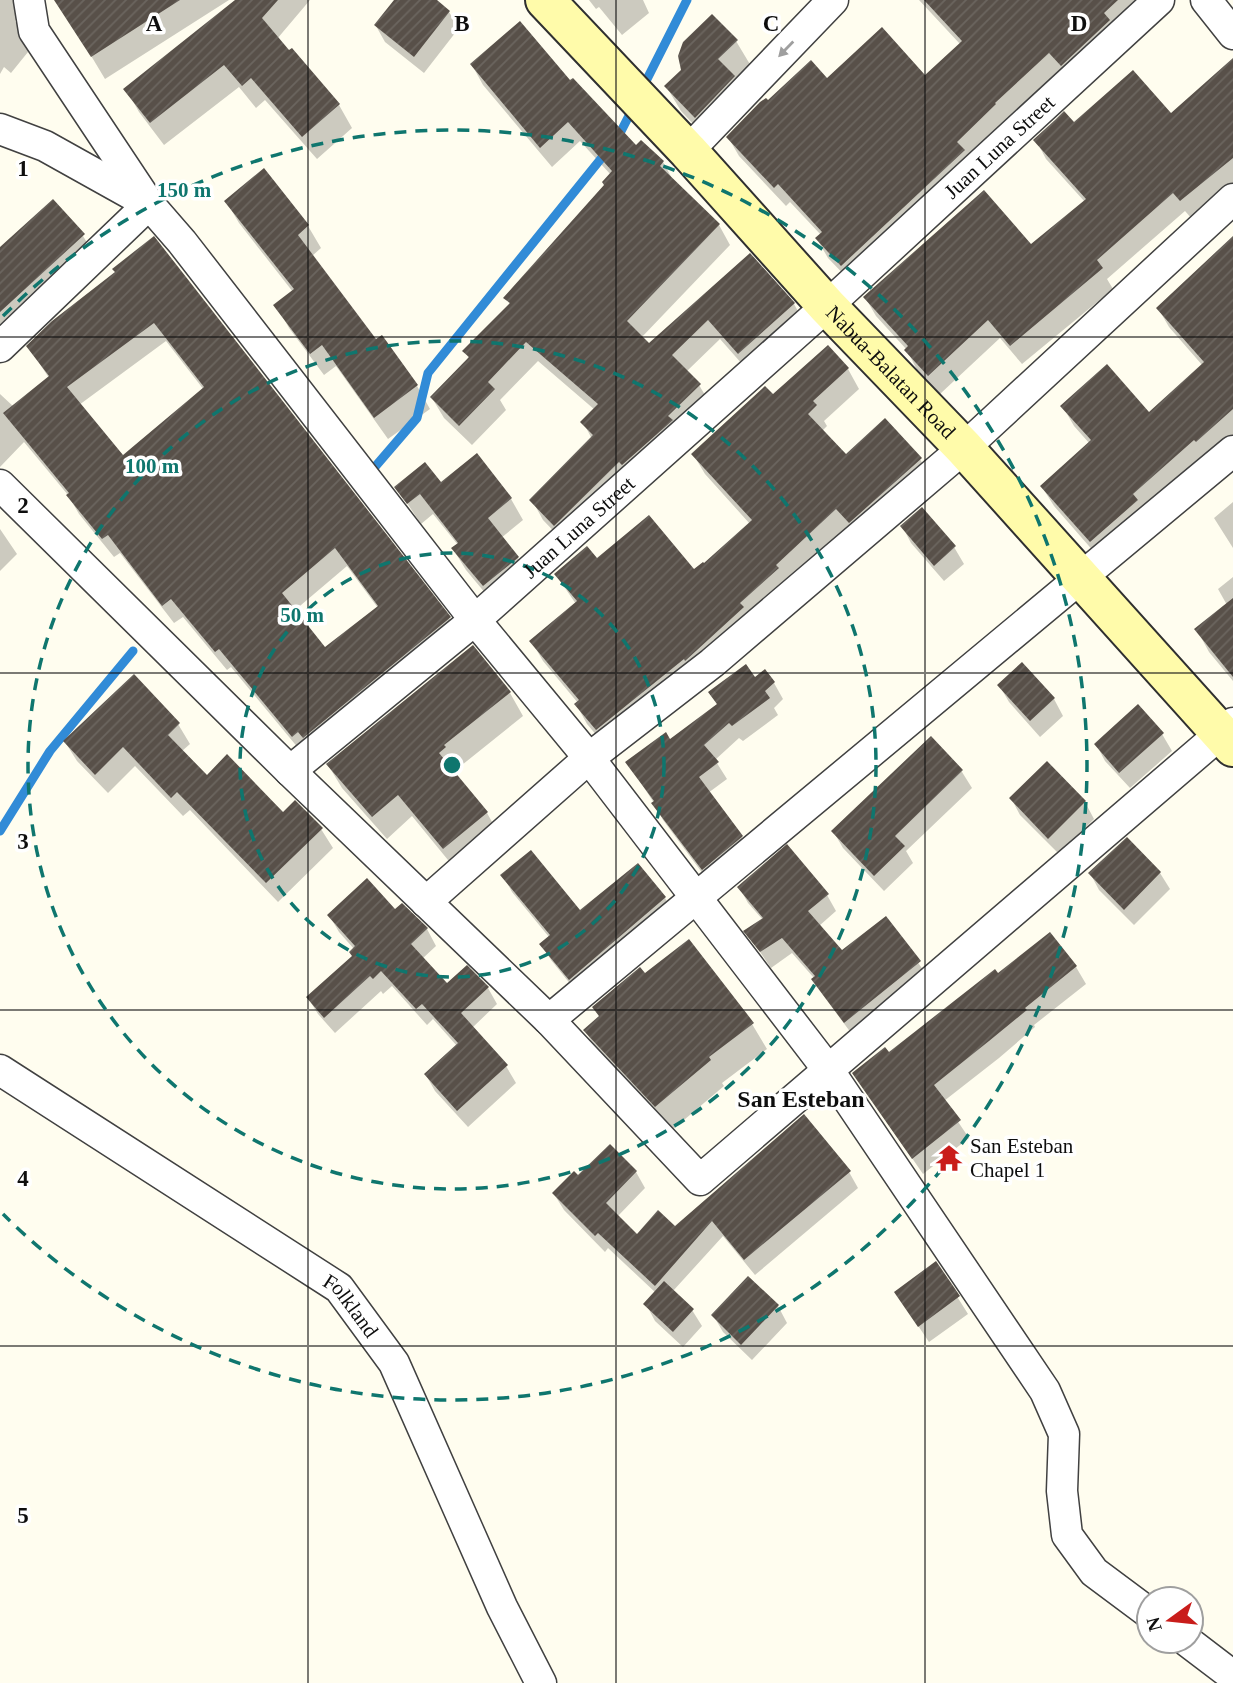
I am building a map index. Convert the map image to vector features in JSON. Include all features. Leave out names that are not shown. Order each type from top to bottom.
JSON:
[{"type":"main road","name":"Nabua-Balatan Road","points":[[545,0],[688,151],[827,306],[964,448],[1229,734]]},
{"type":"street","points":[[29,0],[34,30],[149,204],[182,242],[475,620],[589,758],[829,1071],[1045,1391],[1064,1434],[1062,1491],[1067,1535],[1094,1572],[1135,1603]]},
{"type":"street","points":[[688,151],[833,0]]},
{"type":"street","name":"Juan Luna Street","points":[[290,771],[475,620],[827,306],[1159,0]]},
{"type":"street","points":[[1206,0],[1233,34]]},
{"type":"street","points":[[0,130],[45,146],[149,204]]},
{"type":"street","points":[[426,902],[589,758],[712,663],[964,448],[1233,199]]},
{"type":"street","points":[[0,347],[149,204]]},
{"type":"street","points":[[550,1020],[1233,451]]},
{"type":"street","points":[[0,485],[290,771],[550,1020],[700,1180],[1229,734]]},
{"type":"street","name":"Folkland","points":[[0,1070],[339,1287],[394,1363],[502,1607],[541,1683]]},
{"type":"street","points":[[1205,1655],[1233,1676]]},
{"type":"building","points":[[54,0],[180,0],[91,57]]},
{"type":"building","points":[[235,0],[278,0],[262,18],[340,104],[302,137],[251,78],[242,86],[224,65],[150,123],[123,89]]},
{"type":"building","points":[[394,0],[437,0],[450,11],[414,57],[374,25]]},
{"type":"building","points":[[924,0],[1118,0],[1104,13],[1110,20],[1061,66],[1049,53],[995,103],[957,142],[965,150],[841,266],[815,238],[822,232],[778,184],[774,188],[726,137],[760,102],[766,98],[768,100],[811,60],[827,78],[882,27],[925,75],[962,41]]},
{"type":"building","points":[[712,14],[738,40],[718,59],[735,76],[695,118],[664,86],[681,70],[678,56],[683,42]]},
{"type":"building","points":[[520,21],[570,80],[573,78],[636,145],[641,140],[664,161],[660,166],[720,224],[627,321],[649,343],[750,253],[795,303],[738,354],[708,320],[672,355],[701,384],[668,416],[673,420],[622,465],[619,462],[554,526],[529,500],[593,435],[580,422],[598,404],[526,342],[488,382],[495,389],[459,426],[430,397],[469,357],[462,351],[510,303],[503,298],[604,185],[602,182],[612,171],[568,122],[540,148],[470,64]]},
{"type":"building","points":[[1233,58],[1233,158],[1180,201],[1173,193],[1097,260],[1103,268],[1010,346],[988,320],[928,376],[904,350],[908,346],[863,297],[984,190],[1031,244],[1086,199],[1033,140],[1064,111],[1074,122],[1133,70],[1171,113]]},
{"type":"building","points":[[264,168],[309,225],[298,235],[376,339],[382,335],[418,385],[374,418],[322,345],[310,354],[273,305],[294,289],[224,201]]},
{"type":"building","points":[[53,199],[85,234],[0,312],[0,247]]},
{"type":"building","points":[[154,236],[451,617],[303,738],[298,732],[292,737],[219,649],[215,652],[171,599],[162,606],[108,535],[102,539],[66,495],[69,493],[3,413],[49,376],[26,346],[52,321],[115,272],[112,269]],"holes":[[[154,323],[204,387],[123,455],[67,387]],[[335,548],[378,606],[325,647],[282,593]]]},
{"type":"building","points":[[1233,236],[1233,409],[1133,494],[1138,500],[1090,542],[1040,486],[1091,440],[1060,406],[1107,364],[1149,412],[1204,362],[1156,308]]},
{"type":"building","points":[[828,345],[849,368],[813,401],[817,405],[808,414],[846,454],[885,418],[922,458],[849,523],[836,509],[776,565],[779,568],[740,603],[744,607],[685,661],[684,659],[596,730],[574,704],[579,700],[529,641],[577,601],[554,574],[587,546],[597,558],[649,515],[694,569],[704,563],[752,520],[691,454],[765,386],[773,394]]},
{"type":"building","points":[[477,453],[512,498],[488,518],[519,557],[483,586],[451,548],[458,543],[420,494],[407,504],[394,487],[425,462],[441,482]]},
{"type":"building","points":[[922,507],[956,546],[934,566],[900,526]]},
{"type":"building","points":[[1233,598],[1233,677],[1194,629]]},
{"type":"building","points":[[473,645],[511,692],[444,745],[446,747],[439,753],[488,812],[443,849],[398,795],[372,817],[326,764]]},
{"type":"building","points":[[1022,662],[1055,698],[1030,721],[997,685]]},
{"type":"building","points":[[746,664],[755,677],[765,669],[775,682],[765,691],[770,698],[732,726],[729,723],[704,745],[719,762],[699,777],[743,836],[702,870],[651,803],[654,801],[625,762],[666,732],[670,739],[717,704],[708,692]]},
{"type":"building","points":[[134,674],[180,723],[168,735],[207,775],[227,754],[283,812],[295,800],[323,828],[266,883],[177,792],[171,798],[123,747],[95,775],[63,741]]},
{"type":"building","points":[[1138,704],[1164,733],[1119,773],[1094,744]]},
{"type":"building","points":[[931,736],[963,770],[895,836],[905,846],[874,876],[831,831]]},
{"type":"building","points":[[1047,761],[1086,801],[1048,839],[1009,798]]},
{"type":"building","points":[[1127,837],[1161,872],[1124,910],[1088,873]]},
{"type":"building","points":[[787,844],[829,894],[808,911],[842,950],[886,916],[921,961],[844,1023],[811,979],[815,976],[782,938],[760,952],[743,931],[763,918],[737,887]]},
{"type":"building","points":[[531,850],[580,910],[638,863],[666,897],[569,980],[539,944],[550,935],[500,875]]},
{"type":"building","points":[[367,878],[395,909],[402,903],[428,928],[411,944],[447,983],[467,965],[489,987],[461,1013],[508,1065],[457,1111],[424,1074],[458,1043],[422,1004],[416,1009],[381,971],[373,979],[370,976],[324,1018],[306,997],[352,956],[349,952],[355,946],[327,915]]},
{"type":"building","points":[[1050,932],[1077,966],[934,1085],[961,1120],[912,1159],[852,1073],[885,1047],[889,1052],[995,969],[998,973]]},
{"type":"building","points":[[689,939],[754,1023],[709,1057],[711,1060],[655,1107],[583,1030],[599,1016],[592,1007],[640,967],[645,973]]},
{"type":"building","points":[[804,1114],[851,1171],[744,1260],[712,1221],[655,1286],[598,1233],[595,1236],[552,1193],[574,1171],[578,1175],[610,1144],[637,1171],[606,1203],[637,1234],[658,1210],[675,1226]]},
{"type":"building","points":[[936,1261],[960,1296],[918,1327],[894,1292]]},
{"type":"building","points":[[748,1276],[779,1305],[741,1345],[711,1315]]},
{"type":"building","points":[[664,1281],[694,1309],[673,1332],[643,1304]]},
{"type":"waterway","points":[[642,89],[687,0]]},
{"type":"waterway","points":[[617,139],[633,108]]},
{"type":"waterway","points":[[374,468],[417,418],[428,373],[608,150]]},
{"type":"waterway","points":[[0,831],[50,751],[133,651]]},
{"type":"place","name":"San Esteban Chapel 1","points":[[949,1158]]},
{"type":"district","name":"San Esteban","points":[[801,1099]]}]
